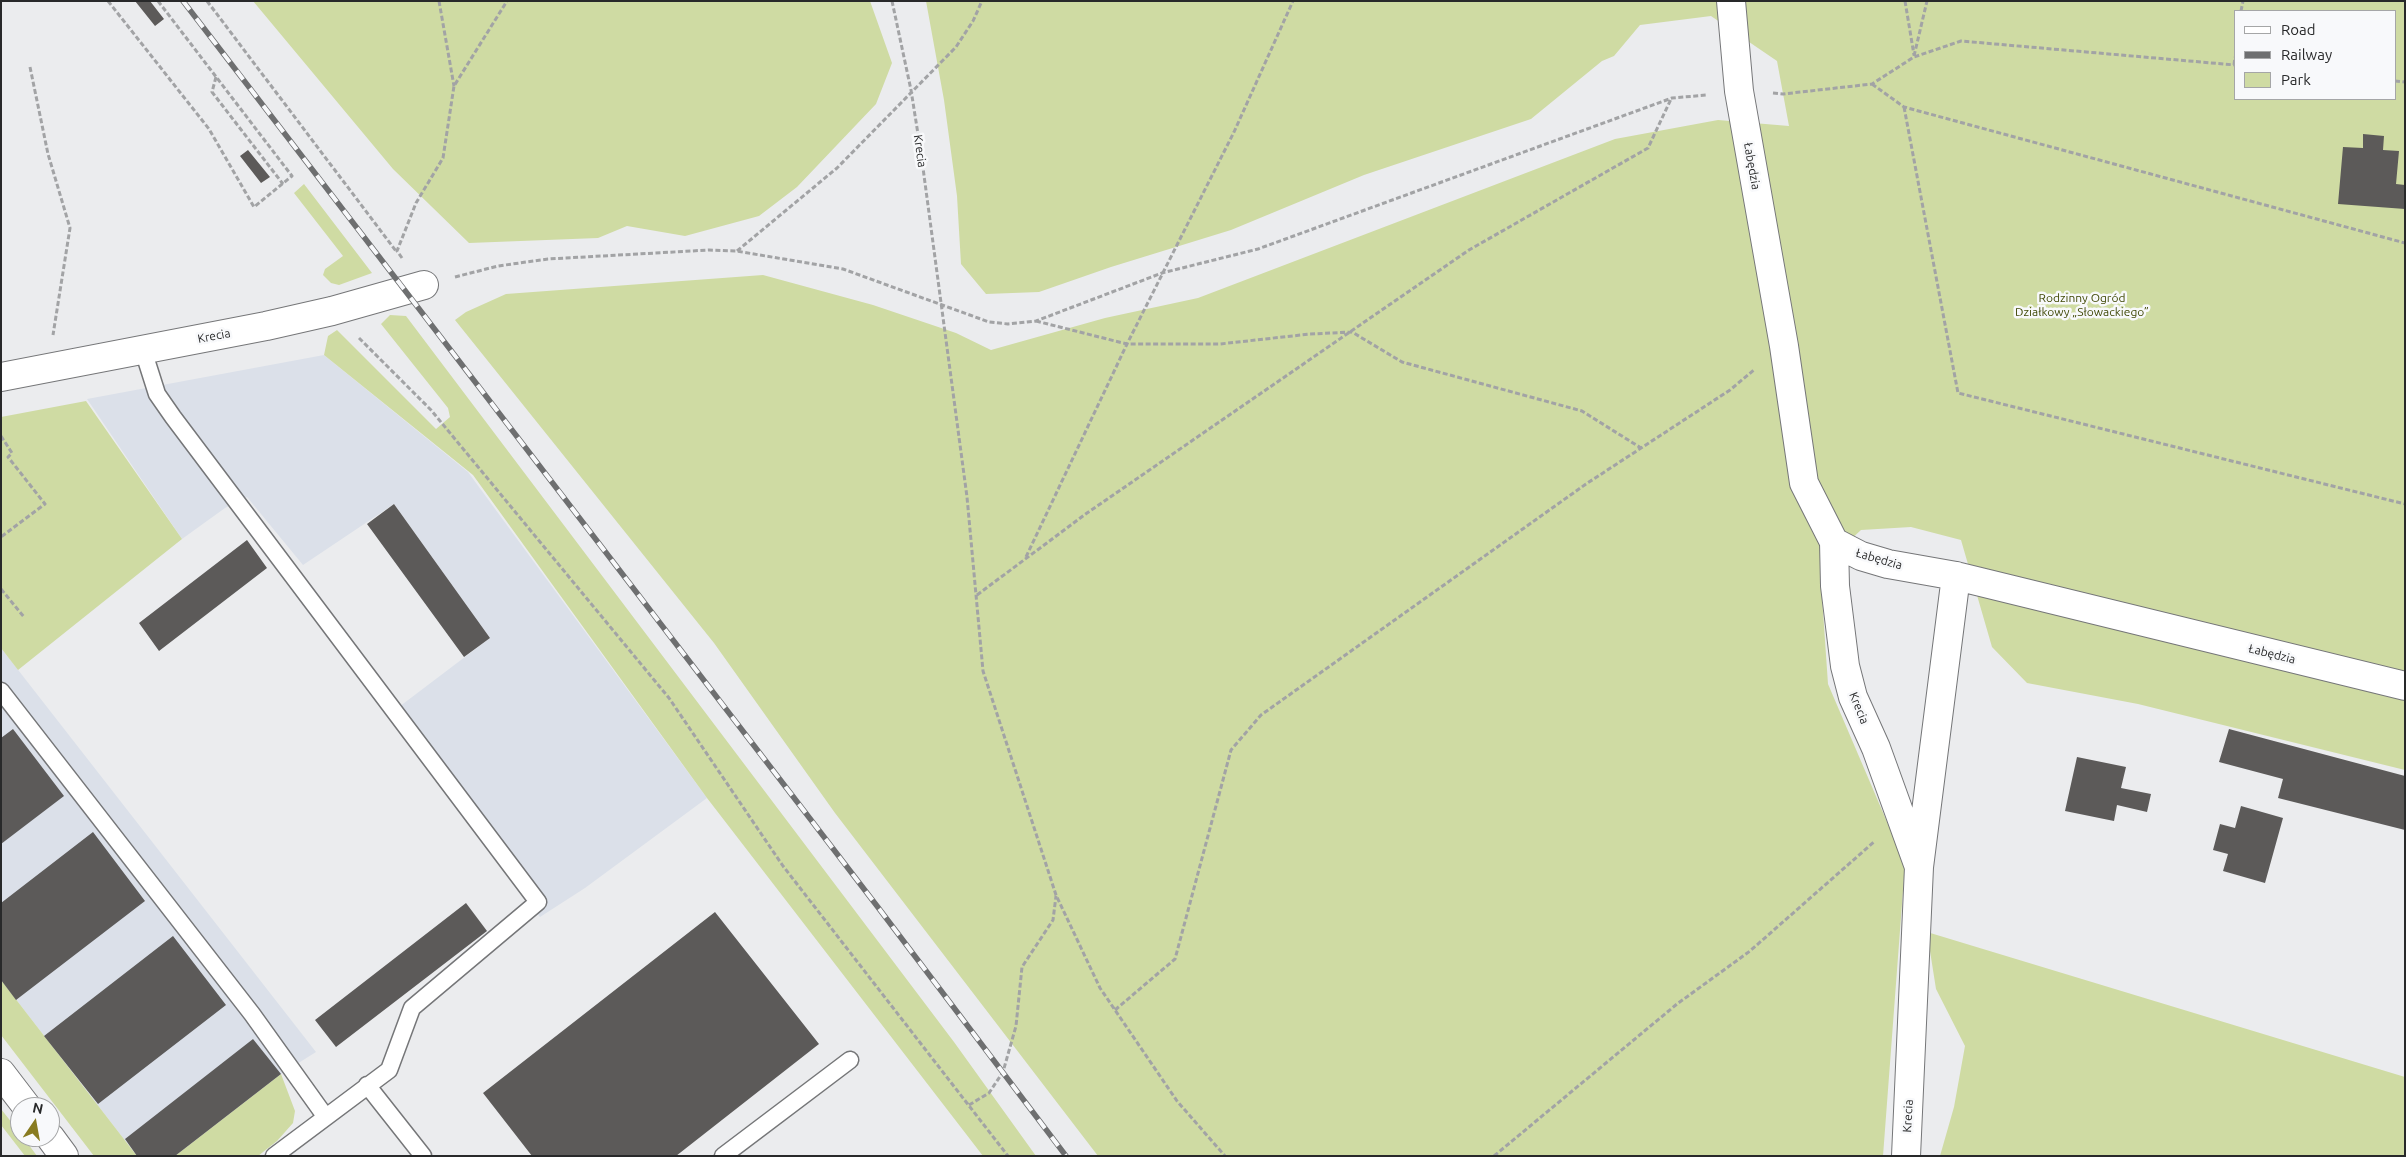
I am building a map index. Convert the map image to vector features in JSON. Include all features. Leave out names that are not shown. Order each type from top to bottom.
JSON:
[{"type":"street","name":"Łabędzia","points":[[1731,1],[1739,91],[1784,346],[1804,483],[1834,542],[1861,556],[1879,561],[1956,576],[2405,686]]},
{"type":"street","name":"Krecia","points":[[1,377],[332,311],[424,285]]},
{"type":"street","name":"Krecia","points":[[1834,542],[1835,586],[1845,666],[1853,697],[1876,748],[1919,867]]},
{"type":"street","name":"Krecia","points":[[1906,1156],[1919,867],[1956,576]]},
{"type":"street","points":[[1,1073],[19,1097]]},
{"type":"lane","points":[[143,350],[157,394],[172,417],[538,902],[412,1008],[389,1070],[274,1156]]},
{"type":"lane","points":[[1,691],[252,1014],[326,1116]]},
{"type":"lane","points":[[723,1156],[850,1060]]},
{"type":"lane","points":[[367,1085],[423,1156]]},
{"type":"path","points":[[108,1],[209,129],[254,207],[292,176],[158,1]]},
{"type":"path","points":[[207,1],[424,285],[498,266],[548,259],[709,250],[736,251],[843,269],[939,302],[968,316],[989,322],[1008,324],[1036,321],[1162,272],[1258,249],[1672,98],[1739,91],[1783,94],[1872,84],[1914,57],[1962,41],[2234,65]]},
{"type":"path","points":[[397,251],[416,202],[443,158],[454,86],[440,1]]},
{"type":"path","points":[[454,86],[507,1]]},
{"type":"path","name":"Krecia","points":[[892,1],[911,90],[967,497],[983,672],[1056,895],[1100,988],[1177,1101],[1225,1156]]},
{"type":"path","points":[[736,251],[837,168],[911,90],[956,47],[973,21],[982,1]]},
{"type":"path","points":[[1026,558],[1162,272],[1234,132],[1293,1]]},
{"type":"path","points":[[1905,1],[1914,57]]},
{"type":"path","points":[[1914,57],[1927,1]]},
{"type":"path","points":[[30,67],[48,154],[70,228],[47,368]]},
{"type":"path","points":[[216,77],[212,92],[283,184]]},
{"type":"path","points":[[1872,84],[1904,107],[2405,243]]},
{"type":"path","points":[[976,595],[1087,513],[1469,250],[1648,148],[1672,98]]},
{"type":"path","points":[[1904,107],[1958,393],[2405,504]]},
{"type":"path","points":[[332,311],[431,410],[669,698],[783,866],[1008,1156]]},
{"type":"path","points":[[1036,321],[1127,344],[1220,344],[1310,334],[1352,332],[1402,362],[1582,411],[1641,448]]},
{"type":"path","points":[[1115,1010],[1175,959],[1231,750],[1261,715],[1586,484],[1730,390],[1784,346]]},
{"type":"path","points":[[1,436],[12,453],[8,457],[45,504],[1,538]]},
{"type":"path","points":[[1,590],[24,617]]},
{"type":"path","points":[[1494,1156],[1677,1004],[1750,951],[1902,818]]},
{"type":"path","points":[[969,1105],[989,1093],[1003,1072],[1016,1026],[1022,967],[1053,920],[1056,895]]},
{"type":"shaded area","points":[[324,355],[468,472],[707,798],[585,888],[540,917],[387,716],[490,638],[394,504],[303,565],[247,497],[225,508],[182,539],[87,399]]},
{"type":"shaded area","points":[[1,648],[316,1052],[281,1074],[175,1156],[137,1156],[1,980]]},
{"type":"green space","points":[[253,1],[870,1],[892,63],[876,104],[797,187],[759,216],[685,236],[627,226],[598,238],[469,243],[393,169]]},
{"type":"green space","name":"Rodzinny Ogród Działkowy „Słowackiego”","points":[[926,1],[2405,1],[2405,770],[2138,704],[2027,683],[1992,647],[1961,540],[1911,527],[1861,530],[1820,568],[1828,684],[1905,864],[1883,1156],[1098,1156],[835,813],[714,643],[455,320],[466,312],[506,294],[763,275],[873,305],[956,333],[991,350],[1105,318],[1198,298],[1615,139],[1718,120],[1789,126],[1777,61],[1711,16],[1640,25],[1614,56],[1602,61],[1531,119],[1364,175],[1231,230],[1111,267],[1039,292],[986,294],[961,264],[957,196],[944,100]]},
{"type":"green space","points":[[304,184],[372,273],[339,285],[331,283],[323,275],[325,269],[343,256],[294,193]]},
{"type":"green space","points":[[390,315],[406,316],[954,1042],[1036,1156],[983,1156],[707,798],[473,475],[324,355],[328,336],[337,330],[436,429],[450,417],[448,408],[381,324]]},
{"type":"green space","points":[[86,401],[182,539],[18,670],[1,648],[1,417]]},
{"type":"green space","points":[[1927,932],[2405,1077],[2405,1156],[1940,1156],[1954,1107],[1965,1046],[1936,989]]},
{"type":"green space","points":[[1,980],[137,1156],[94,1156],[60,1112],[60,1097],[49,1097],[1,1035]]},
{"type":"green space","points":[[281,1074],[295,1111],[293,1123],[277,1141],[258,1156],[175,1156]]},
{"type":"green space","points":[[1,1109],[10,1120],[10,1137],[1,1125]]},
{"type":"green space","points":[[18,1147],[30,1147],[37,1156],[25,1156]]},
{"type":"building","points":[[135,1],[150,1],[164,19],[155,26]]},
{"type":"building","points":[[2363,134],[2384,136],[2383,150],[2399,151],[2396,184],[2405,185],[2405,209],[2338,204],[2343,147],[2363,148]]},
{"type":"building","points":[[248,150],[270,177],[261,183],[240,156]]},
{"type":"building","points":[[394,504],[490,638],[464,657],[367,524]]},
{"type":"building","points":[[247,540],[267,568],[159,651],[139,623]]},
{"type":"building","points":[[13,729],[64,796],[1,844],[1,738]]},
{"type":"building","points":[[2229,729],[2405,776],[2405,830],[2278,798],[2283,779],[2219,762]]},
{"type":"building","points":[[2077,757],[2126,767],[2121,788],[2151,794],[2147,812],[2117,805],[2114,821],[2065,811]]},
{"type":"building","points":[[2241,806],[2283,818],[2265,883],[2223,871],[2228,854],[2213,850],[2220,824],[2235,828]]},
{"type":"building","points":[[93,832],[145,901],[16,1000],[1,980],[1,903]]},
{"type":"building","points":[[466,903],[487,931],[336,1047],[315,1020]]},
{"type":"building","points":[[715,912],[819,1044],[676,1156],[532,1156],[483,1093]]},
{"type":"building","points":[[173,936],[226,1005],[98,1104],[44,1036]]},
{"type":"building","points":[[253,1039],[281,1074],[175,1156],[137,1156],[125,1139]]},
{"type":"railway","points":[[183,1],[877,906],[1066,1156]]}]
